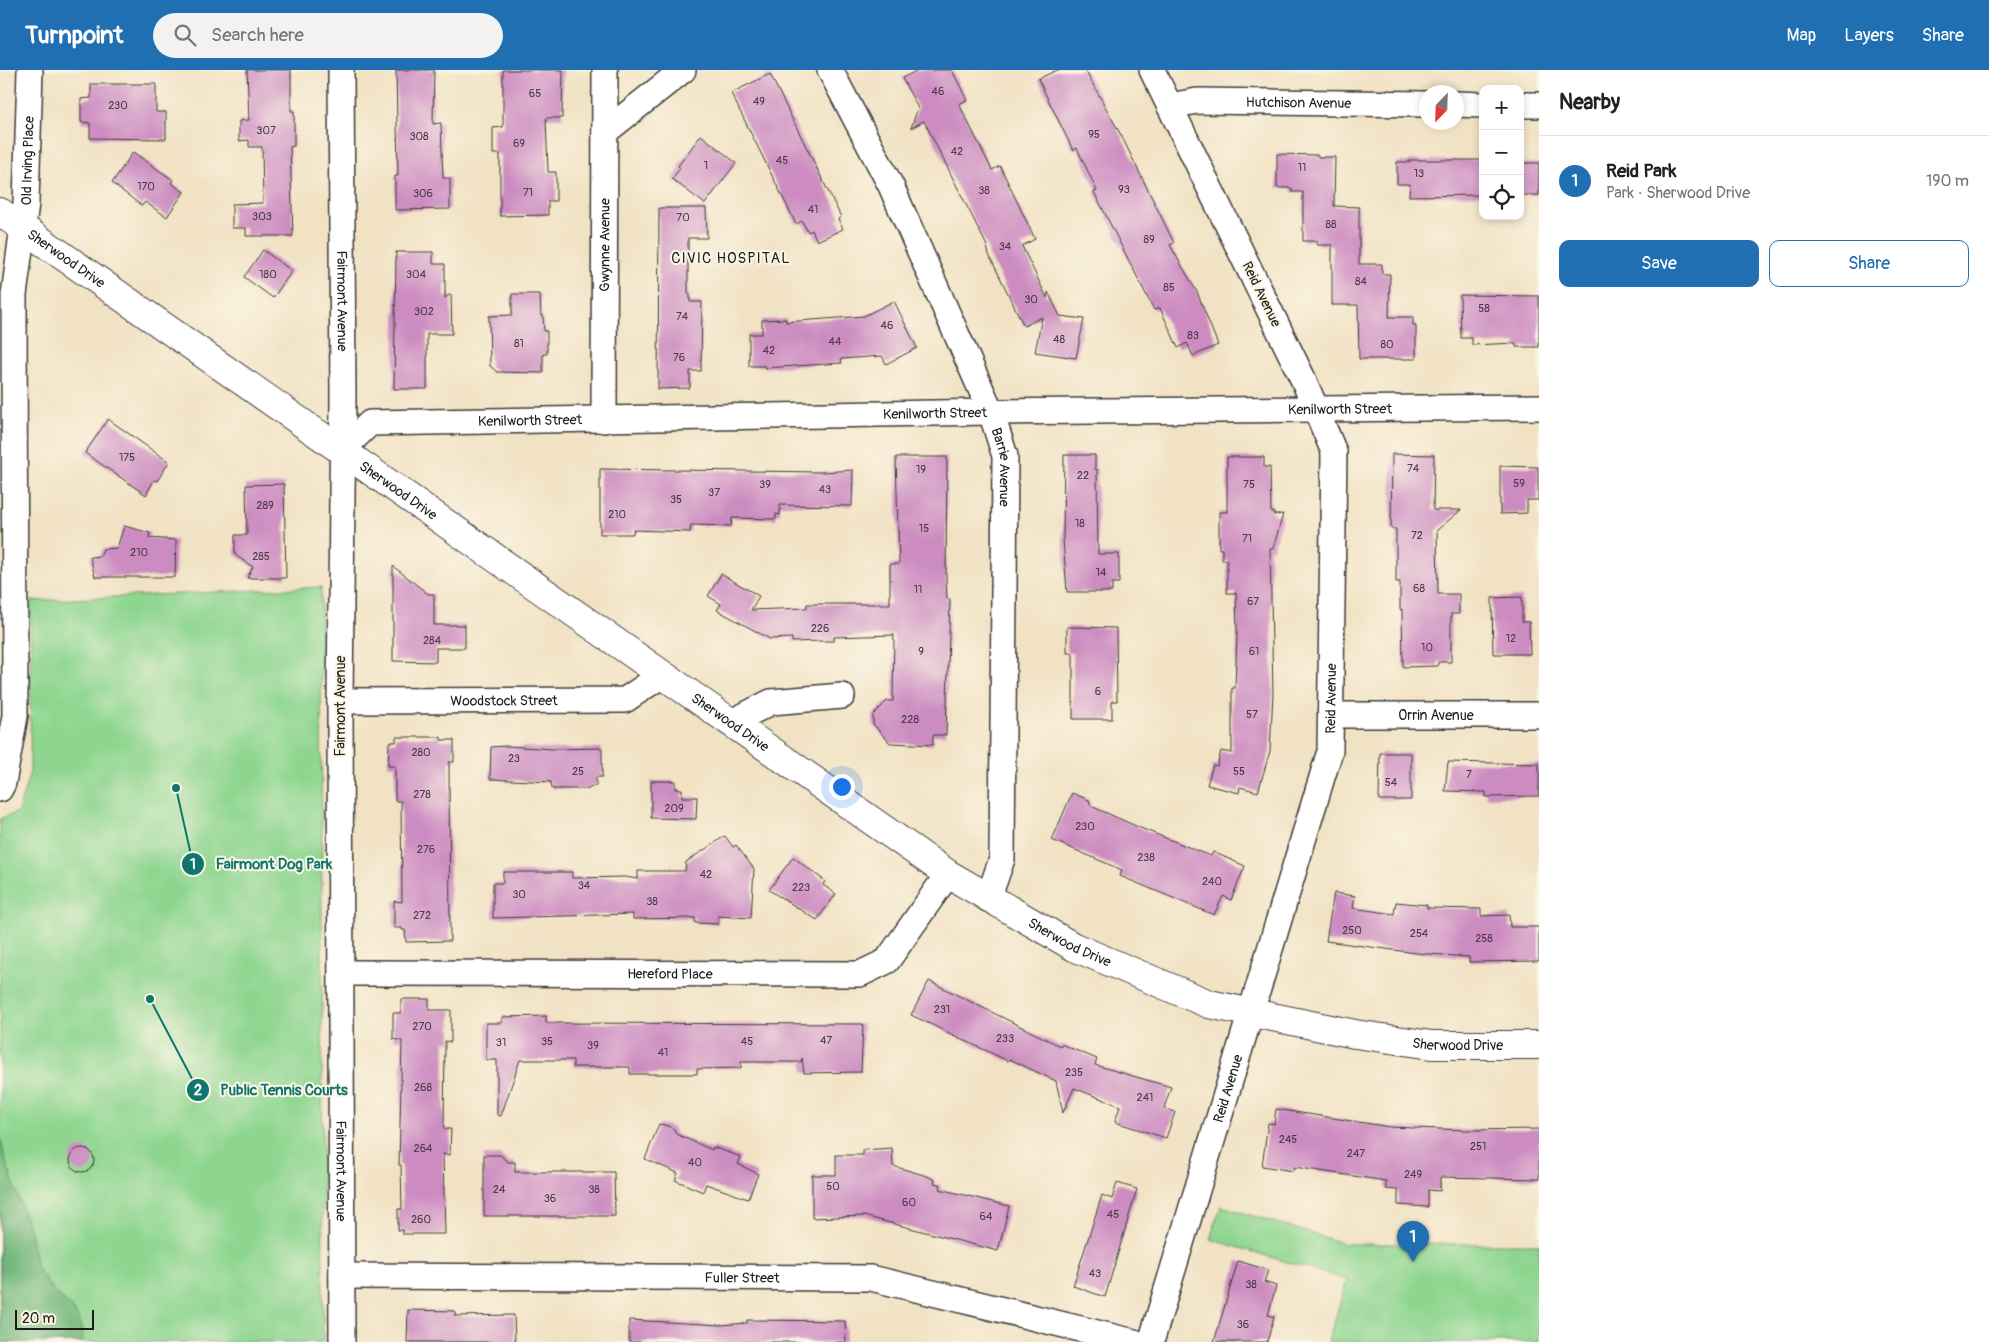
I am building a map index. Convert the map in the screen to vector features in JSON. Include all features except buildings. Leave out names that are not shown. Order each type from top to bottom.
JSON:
[{"type":"street","name":"Old Irving Place","points":[[0,789],[3,783],[15,716],[14,295],[24,230],[30,70]]},
{"type":"street","name":"Fairmont Avenue","points":[[340,70],[342,1342]]},
{"type":"street","name":"Gwynne Avenue","points":[[604,420],[606,70]]},
{"type":"street","points":[[605,132],[683,70]]},
{"type":"street","name":"Barrie Avenue","points":[[830,70],[890,186],[991,412],[1005,456],[1002,859],[988,899]]},
{"type":"street","name":"Reid Avenue","points":[[1151,1342],[1330,751],[1332,714],[1334,452],[1317,411],[1152,70]]},
{"type":"street","name":"Hutchison Avenue","points":[[1170,106],[1197,100],[1419,104]]},
{"type":"street","points":[[1464,104],[1479,105]]},
{"type":"street","points":[[1524,105],[1539,106]]},
{"type":"street","name":"Sherwood Drive","points":[[0,212],[342,450],[381,480],[948,874],[988,899],[1074,947],[1210,1004],[1251,1014],[1432,1045],[1539,1045]]},
{"type":"street","name":"Kenilworth Street","points":[[342,450],[370,424],[991,412],[1317,411],[1539,407]]},
{"type":"street","name":"Woodstock Street","points":[[340,701],[626,700],[662,675]]},
{"type":"street","points":[[730,723],[772,702],[842,696]]},
{"type":"street","name":"Orrin Avenue","points":[[1332,714],[1539,715]]},
{"type":"street","name":"Hereford Place","points":[[342,973],[860,974],[887,961],[948,874]]},
{"type":"street","name":"Fuller Street","points":[[342,1276],[870,1278],[1134,1342]]},
{"type":"green space","points":[[321,587],[323,1342],[0,1342],[0,819],[18,812],[30,772],[31,601]]},
{"type":"green space","points":[[0,1135],[6,1162],[30,1231],[37,1268],[53,1290],[73,1309],[81,1324],[83,1342],[0,1342]]},
{"type":"green space","points":[[1221,1206],[1346,1244],[1539,1244],[1539,1342],[1328,1342],[1347,1280],[1210,1239]]},
{"type":"place","name":"Fairmont Dog Park","points":[[176,788]]},
{"type":"place","name":"Public Tennis Courts","points":[[150,999]]},
{"type":"place","name":"Reid Park","points":[[1413,1262]]},
{"type":"district","name":"CIVIC HOSPITAL","points":[[731,258]]}]
